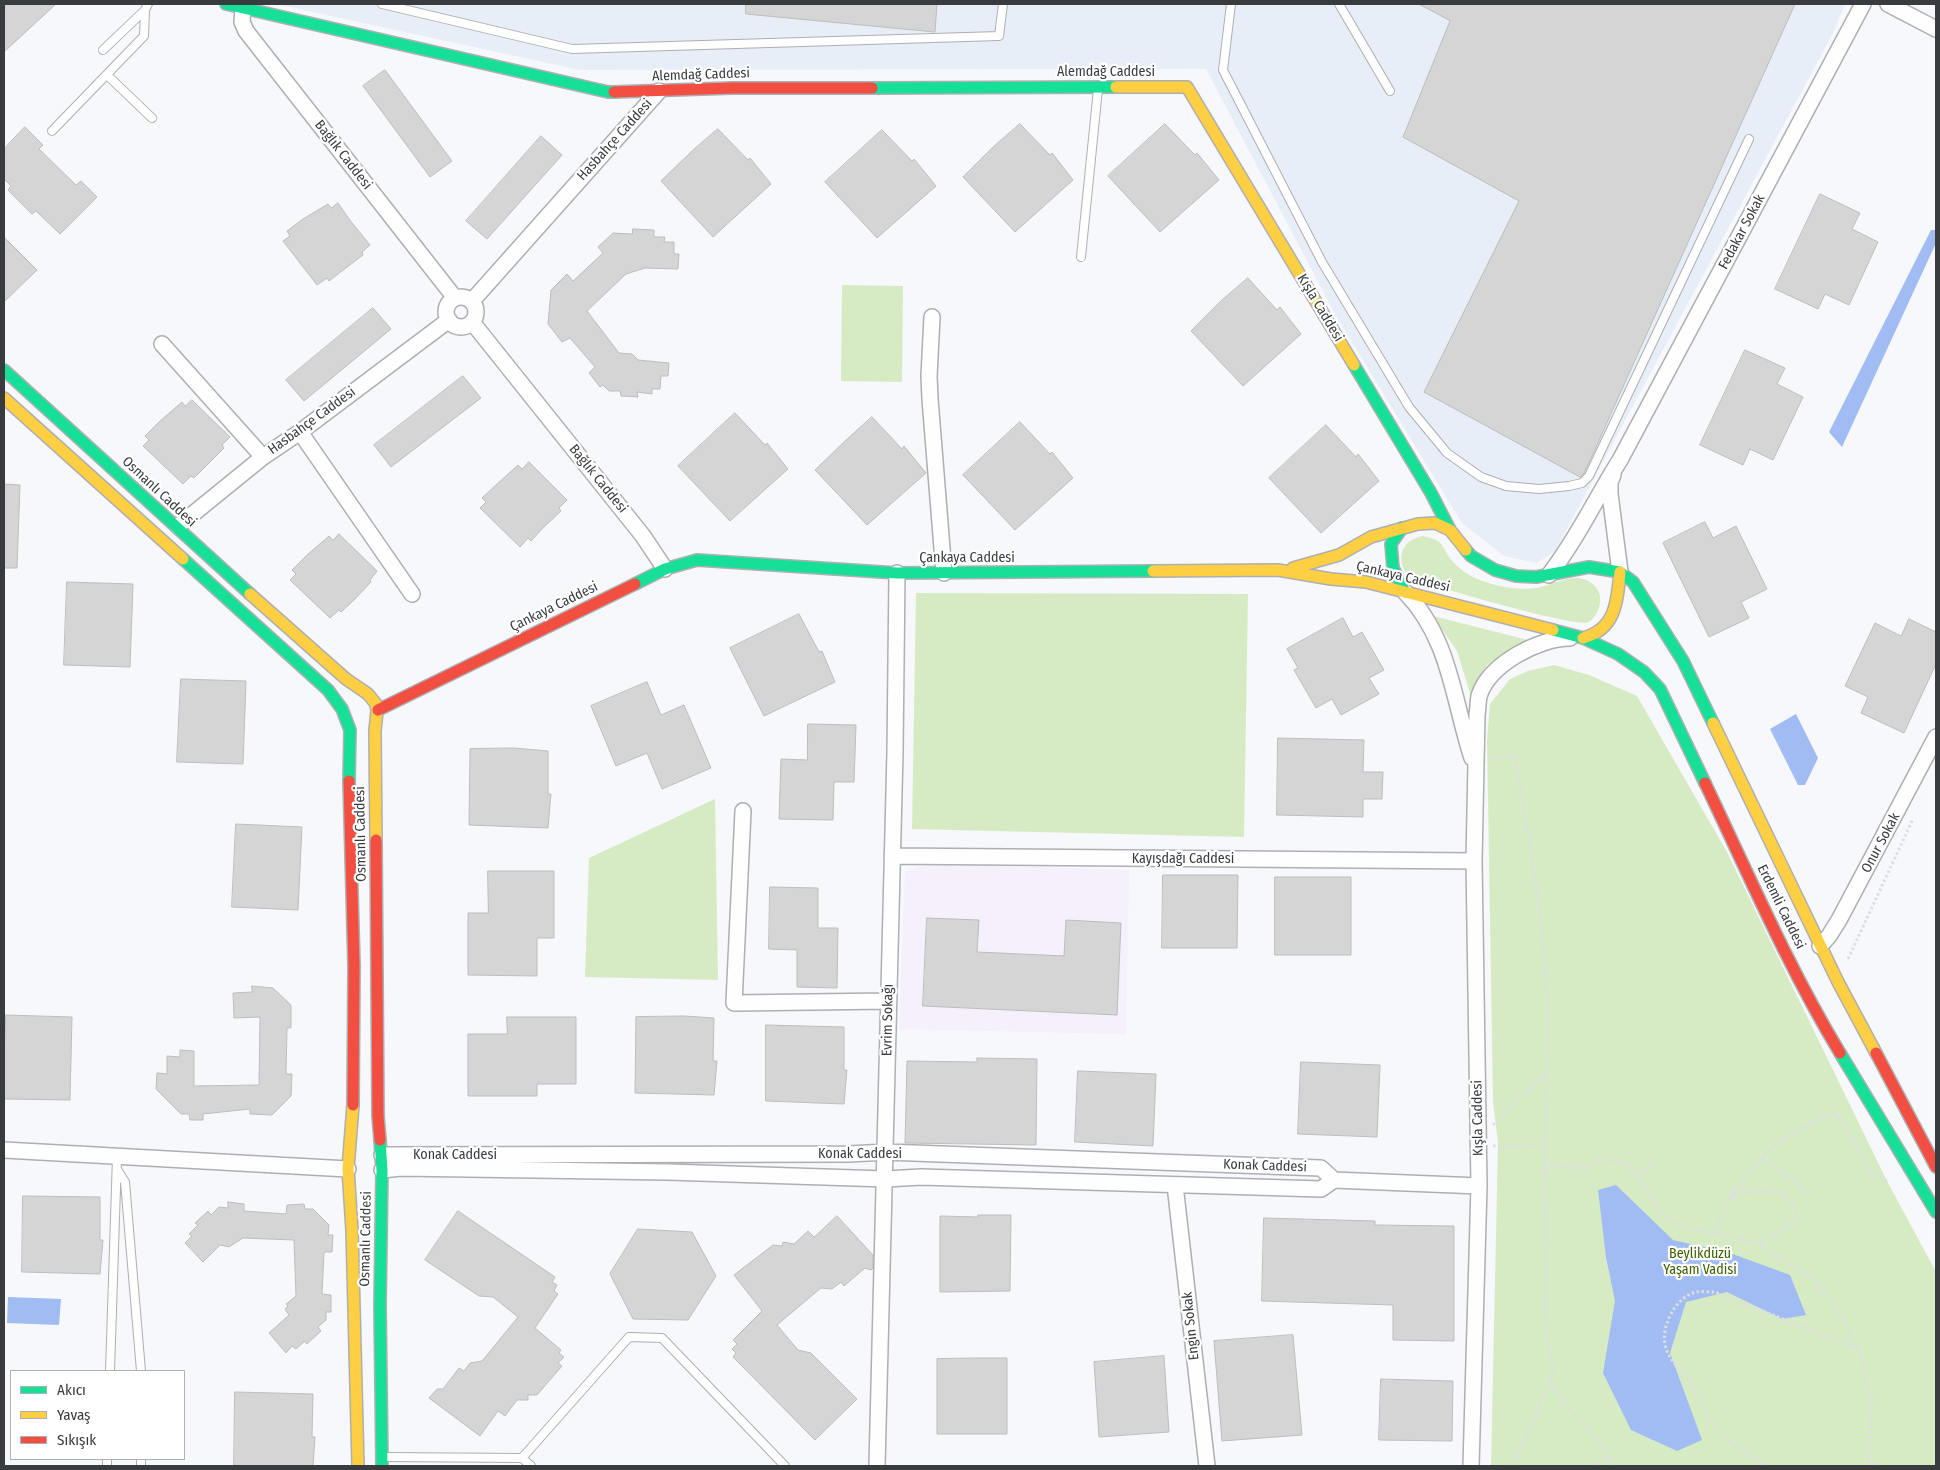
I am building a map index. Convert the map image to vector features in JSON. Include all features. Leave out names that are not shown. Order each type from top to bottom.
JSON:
[{"type":"main road","name":"Alemdağ Caddesi","points":[[226,4],[608,92],[732,88],[1187,87]]},
{"type":"main road","name":"Kışla Caddesi","points":[[1187,87],[1431,493],[1450,530],[1471,556],[1495,570],[1516,576],[1536,578],[1589,567],[1620,572]]},
{"type":"main road","name":"Osmanlı Caddesi","points":[[4,370],[188,539],[346,679],[375,701],[378,715],[375,731],[378,1106],[382,1162],[380,1305],[382,1462]]},
{"type":"main road","name":"Osmanlı Caddesi","points":[[4,398],[328,690],[342,709],[350,730],[349,781],[354,966],[353,1114],[348,1169],[352,1230],[358,1466]]},
{"type":"main road","points":[[1278,570],[1319,562],[1339,555],[1371,537],[1418,524],[1435,523],[1450,530]]},
{"type":"main road","points":[[1402,528],[1390,544],[1394,568],[1405,592]]},
{"type":"main road","name":"Çankaya Caddesi","points":[[378,715],[665,569],[697,560],[897,573],[1278,570],[1331,579],[1366,582],[1583,638]]},
{"type":"main road","points":[[1583,638],[1592,637],[1602,631],[1610,621],[1615,609],[1620,572]]},
{"type":"main road","name":"Erdemli Caddesi","points":[[1620,572],[1633,582],[1683,661],[1765,828],[1820,946],[1936,1167]]},
{"type":"main road","name":"Erdemli Caddesi","points":[[1583,638],[1618,654],[1644,672],[1660,688],[1781,943],[1821,1021],[1936,1212]]},
{"type":"main road","points":[[342,709],[351,695],[365,692]]},
{"type":"main road","points":[[347,722],[356,727],[368,726],[378,715]]},
{"type":"main road","points":[[363,1150],[374,1150],[382,1162],[365,1187],[348,1169],[363,1150]]},
{"type":"street","name":"Fedakar Sokak","points":[[1620,460],[1863,4]]},
{"type":"street","points":[[1888,4],[1936,29]]},
{"type":"street","name":"Bağlık Caddesi","points":[[243,8],[242,22],[246,31],[455,298]]},
{"type":"street","name":"Hasbahçe Caddesi","points":[[472,301],[659,91]]},
{"type":"street","points":[[464,297],[472,301],[476,309],[472,322],[460,326],[449,320],[446,310],[451,301],[455,298],[464,297]]},
{"type":"street","points":[[932,317],[929,376],[930,399],[944,573]]},
{"type":"street","name":"Hasbahçe Caddesi","points":[[178,526],[263,457],[300,432],[449,320]]},
{"type":"street","name":"Bağlık Caddesi","points":[[472,322],[643,536],[665,569]]},
{"type":"street","points":[[162,344],[263,457]]},
{"type":"street","points":[[300,432],[412,594]]},
{"type":"street","points":[[1620,460],[1610,482],[1610,494],[1620,572]]},
{"type":"street","points":[[1549,575],[1569,546],[1599,492],[1620,460]]},
{"type":"street","name":"Evrim Sokağı","points":[[877,1466],[886,1179],[897,573]]},
{"type":"street","points":[[1405,592],[1418,605],[1429,621],[1444,656],[1451,675],[1461,725],[1475,769]]},
{"type":"street","name":"Kışla Caddesi","points":[[1471,1466],[1479,1186],[1474,861],[1475,769],[1480,695],[1490,678],[1499,668],[1519,653],[1539,644],[1561,638],[1583,638]]},
{"type":"street","name":"Onur Sokak","points":[[1820,946],[1839,920],[1932,756],[1936,737]]},
{"type":"street","points":[[743,812],[734,1003],[889,1001]]},
{"type":"street","name":"Kayışdağı Caddesi","points":[[892,856],[1474,861]]},
{"type":"street","points":[[4,1150],[117,1163],[348,1169]]},
{"type":"street","name":"Konak Caddesi","points":[[382,1162],[886,1152],[1321,1168],[1334,1180]]},
{"type":"street","name":"Konak Caddesi","points":[[382,1162],[402,1168],[668,1172],[886,1179],[921,1177],[1321,1189],[1334,1180],[1479,1186]]},
{"type":"street","name":"Engin Sokak","points":[[1175,1185],[1206,1466]]},
{"type":"lane","points":[[382,4],[572,49],[999,36],[1003,4]]},
{"type":"lane","points":[[1231,4],[1223,70],[1322,262],[1410,406],[1447,453],[1481,476],[1506,486],[1555,488],[1582,483],[1589,476],[1749,139]]},
{"type":"lane","points":[[1339,4],[1390,91]]},
{"type":"lane","points":[[103,50],[147,7]]},
{"type":"lane","points":[[52,132],[144,36],[147,7]]},
{"type":"lane","points":[[107,75],[152,118]]},
{"type":"lane","points":[[1081,257],[1098,88]]},
{"type":"lane","points":[[110,1370],[117,1163]]},
{"type":"lane","points":[[117,1163],[125,1182],[141,1370]]},
{"type":"lane","points":[[522,1458],[629,1337],[637,1337],[662,1338],[785,1466]]},
{"type":"lane","points":[[382,1462],[522,1458],[531,1466]]},
{"type":"path","points":[[1475,769],[1488,760],[1515,755],[1540,911],[1548,1009],[1545,1145],[1545,1314],[1548,1348],[1553,1370],[1536,1418],[1512,1466]]},
{"type":"path","points":[[1838,982],[1916,813]]},
{"type":"path","points":[[1486,1126],[1493,1126],[1547,1073]]},
{"type":"path","points":[[1732,1192],[1730,1200],[1739,1186],[1763,1158],[1784,1139],[1836,1112],[1872,1174],[1887,1181]]},
{"type":"path","points":[[1486,1147],[1545,1145]]},
{"type":"path","points":[[1637,1176],[1660,1157]]},
{"type":"path","points":[[1763,1158],[1811,1195]]},
{"type":"path","points":[[1546,1168],[1559,1166],[1586,1168],[1599,1160],[1617,1161],[1630,1167],[1664,1217],[1683,1226],[1758,1244],[1783,1258],[1810,1277],[1834,1304],[1859,1349],[1872,1405],[1868,1466]]},
{"type":"path","points":[[1732,1192],[1754,1194],[1772,1189],[1791,1199],[1797,1209],[1797,1216],[1788,1225],[1758,1244]]},
{"type":"path","points":[[1713,1233],[1732,1192]]},
{"type":"path","points":[[1768,1466],[1749,1456],[1718,1430],[1692,1383],[1678,1368],[1666,1350],[1664,1337],[1670,1315],[1680,1301],[1695,1292],[1715,1292],[1859,1349]]},
{"type":"path","points":[[1549,1381],[1566,1405],[1598,1440],[1614,1466]]},
{"type":"path","points":[[1593,1466],[1608,1456]]},
{"type":"path","points":[[1868,1459],[1876,1466]]},
{"type":"shaded area","points":[[276,4],[1845,4],[1833,33],[1555,551],[1537,563],[1504,556],[1462,523],[1335,314],[1206,69],[580,70]]},
{"type":"shaded area","points":[[926,864],[1129,870],[1126,1034],[899,1029],[905,872]]},
{"type":"green space","points":[[842,285],[903,286],[902,382],[841,381]]},
{"type":"green space","points":[[1423,536],[1440,542],[1453,562],[1466,573],[1492,584],[1526,589],[1574,578],[1588,581],[1598,590],[1600,603],[1598,611],[1589,622],[1560,619],[1505,606],[1412,579],[1403,567],[1402,553],[1404,547],[1409,542]]},
{"type":"green space","points":[[916,593],[1248,594],[1244,837],[912,829]]},
{"type":"green space","points":[[1433,616],[1532,641],[1487,665],[1472,699],[1457,651]]},
{"type":"green space","name":"Beylikdüzü Yaşam Vadisi","points":[[1554,665],[1589,675],[1637,696],[1727,852],[1887,1181],[1936,1272],[1936,1466],[1491,1466],[1498,1143],[1493,1102],[1487,739],[1490,704],[1510,679],[1528,671]]},
{"type":"green space","points":[[715,799],[718,980],[585,977],[589,858]]},
{"type":"water","points":[[1931,230],[1936,230],[1936,243],[1842,447],[1829,432]]},
{"type":"water","points":[[1796,714],[1818,758],[1805,785],[1798,785],[1770,729]]},
{"type":"water","points":[[1616,1185],[1673,1240],[1730,1253],[1790,1275],[1806,1315],[1782,1319],[1727,1292],[1686,1302],[1670,1353],[1702,1440],[1677,1451],[1631,1430],[1603,1373],[1615,1301],[1606,1257],[1598,1190]]},
{"type":"water","points":[[8,1297],[61,1299],[59,1325],[7,1323]]},
{"type":"building","points":[[4,4],[56,4],[4,52]]},
{"type":"building","points":[[746,4],[937,4],[935,32],[746,14]]},
{"type":"building","points":[[1419,4],[1795,4],[1592,456],[1580,477],[1424,392],[1519,201],[1403,137],[1450,21]]},
{"type":"building","points":[[385,70],[452,161],[430,177],[363,86]]},
{"type":"building","points":[[1020,124],[1050,155],[1052,153],[1073,180],[1015,232],[963,177],[993,147]]},
{"type":"building","points":[[1165,124],[1195,155],[1197,153],[1219,180],[1160,232],[1108,176]]},
{"type":"building","points":[[25,127],[43,145],[39,149],[76,185],[81,181],[97,197],[60,234],[36,211],[32,214],[8,190],[11,186],[4,179],[4,149]]},
{"type":"building","points":[[718,129],[748,160],[750,158],[771,184],[713,237],[661,181]]},
{"type":"building","points":[[882,130],[912,161],[914,159],[936,186],[877,238],[825,182]]},
{"type":"building","points":[[541,136],[562,155],[487,239],[466,221]]},
{"type":"building","points":[[1820,194],[1860,213],[1852,229],[1878,242],[1849,305],[1825,294],[1818,309],[1775,289]]},
{"type":"building","points":[[338,203],[370,245],[362,252],[363,255],[329,281],[327,278],[317,285],[283,241],[290,236],[287,231],[303,219],[328,204],[331,208]]},
{"type":"building","points":[[633,229],[654,230],[654,237],[665,237],[664,242],[674,242],[674,254],[679,254],[678,269],[645,268],[626,274],[587,311],[619,353],[632,354],[638,360],[669,363],[668,376],[661,376],[660,389],[652,389],[652,394],[637,392],[638,397],[621,396],[620,391],[609,391],[603,385],[600,387],[589,373],[595,367],[570,338],[562,342],[548,324],[551,290],[567,274],[573,281],[603,253],[598,247],[613,233],[632,234]]},
{"type":"building","points":[[4,237],[37,270],[4,302]]},
{"type":"building","points":[[1248,278],[1277,310],[1280,307],[1301,334],[1243,386],[1191,331],[1222,300]]},
{"type":"building","points":[[373,308],[391,329],[304,401],[286,380]]},
{"type":"building","points":[[1745,350],[1785,368],[1777,384],[1803,397],[1773,460],[1750,449],[1743,465],[1700,445]]},
{"type":"building","points":[[463,376],[481,398],[391,467],[374,445]]},
{"type":"building","points":[[192,400],[230,437],[222,445],[224,448],[194,478],[191,476],[183,484],[143,446],[149,440],[145,436],[160,421],[182,402],[185,406]]},
{"type":"building","points":[[735,413],[765,445],[767,443],[788,469],[730,521],[678,466]]},
{"type":"building","points":[[872,417],[902,449],[904,446],[926,473],[867,525],[815,470]]},
{"type":"building","points":[[1020,422],[1050,454],[1052,452],[1073,478],[1015,530],[963,475]]},
{"type":"building","points":[[1326,425],[1356,457],[1358,454],[1379,481],[1321,533],[1269,478]]},
{"type":"building","points":[[529,462],[567,500],[559,508],[561,511],[531,541],[528,538],[520,547],[480,508],[486,502],[482,498],[518,465],[522,469]]},
{"type":"building","points":[[4,484],[20,485],[17,568],[4,568]]},
{"type":"building","points":[[1705,522],[1713,538],[1736,526],[1767,589],[1741,602],[1749,618],[1709,637],[1663,543]]},
{"type":"building","points":[[339,534],[377,571],[370,580],[371,582],[353,601],[341,612],[339,610],[330,618],[290,580],[296,574],[292,570],[307,555],[329,536],[333,540]]},
{"type":"building","points":[[67,582],[133,584],[130,667],[64,665]]},
{"type":"building","points":[[799,614],[819,652],[822,651],[835,682],[764,716],[730,648]]},
{"type":"building","points":[[1343,618],[1353,637],[1362,632],[1384,670],[1369,678],[1379,694],[1341,715],[1332,699],[1316,708],[1294,670],[1298,668],[1287,649]]},
{"type":"building","points":[[1909,619],[1936,632],[1936,664],[1904,733],[1861,713],[1868,697],[1845,686],[1875,623],[1901,636]]},
{"type":"building","points":[[181,679],[246,681],[243,764],[177,762]]},
{"type":"building","points":[[647,682],[661,715],[684,705],[711,768],[662,789],[647,753],[616,766],[591,706]]},
{"type":"building","points":[[808,724],[856,725],[854,782],[834,782],[833,820],[779,819],[781,759],[807,760]]},
{"type":"building","points":[[1278,738],[1364,740],[1363,772],[1383,772],[1382,799],[1363,799],[1363,817],[1277,815]]},
{"type":"building","points":[[514,748],[548,751],[548,794],[551,794],[548,828],[469,825],[470,749]]},
{"type":"building","points":[[236,824],[302,827],[298,910],[232,907]]},
{"type":"building","points":[[488,871],[554,871],[554,938],[537,938],[537,976],[468,975],[468,913],[488,913]]},
{"type":"building","points":[[1163,875],[1238,875],[1237,948],[1162,948]]},
{"type":"building","points":[[1275,877],[1351,877],[1351,955],[1275,955]]},
{"type":"building","points":[[770,887],[818,888],[818,928],[838,928],[837,988],[797,987],[797,950],[769,949]]},
{"type":"building","points":[[927,918],[979,920],[977,952],[1064,956],[1066,920],[1121,923],[1117,1015],[923,1006]]},
{"type":"building","points":[[252,986],[273,988],[291,1005],[291,1028],[287,1028],[286,1074],[292,1074],[291,1096],[272,1115],[250,1114],[250,1109],[203,1114],[203,1120],[190,1120],[189,1114],[181,1114],[156,1089],[157,1073],[167,1074],[167,1056],[180,1057],[180,1050],[194,1051],[194,1086],[259,1085],[260,1017],[234,1018],[233,993],[252,992]]},
{"type":"building","points":[[6,1015],[72,1017],[70,1100],[4,1099]]},
{"type":"building","points":[[684,1016],[714,1018],[713,1061],[717,1061],[714,1095],[635,1093],[636,1017]]},
{"type":"building","points":[[507,1017],[576,1017],[576,1084],[537,1084],[537,1096],[468,1096],[468,1034],[507,1034]]},
{"type":"building","points":[[766,1025],[844,1027],[844,1070],[847,1070],[844,1104],[766,1101]]},
{"type":"building","points":[[977,1058],[1037,1059],[1036,1145],[905,1143],[907,1061],[977,1062]]},
{"type":"building","points":[[1301,1062],[1380,1065],[1377,1137],[1298,1134]]},
{"type":"building","points":[[1078,1071],[1156,1074],[1153,1146],[1075,1142]]},
{"type":"building","points":[[23,1196],[100,1197],[100,1240],[103,1240],[100,1274],[22,1272]]},
{"type":"building","points":[[228,1202],[244,1204],[244,1211],[286,1214],[287,1205],[304,1204],[305,1209],[313,1209],[329,1225],[328,1235],[333,1235],[332,1252],[324,1252],[322,1294],[331,1295],[331,1312],[326,1312],[326,1320],[318,1327],[321,1331],[307,1344],[305,1341],[296,1349],[292,1346],[286,1353],[269,1333],[289,1315],[285,1309],[288,1306],[286,1304],[296,1296],[294,1240],[243,1238],[229,1247],[220,1245],[203,1262],[185,1243],[192,1236],[189,1234],[198,1225],[195,1223],[208,1211],[211,1215],[219,1207],[228,1208]]},
{"type":"building","points":[[458,1211],[555,1277],[552,1282],[557,1285],[554,1291],[558,1294],[535,1328],[561,1350],[559,1353],[564,1357],[558,1363],[562,1366],[537,1395],[528,1395],[528,1400],[517,1400],[505,1416],[498,1411],[480,1436],[429,1398],[437,1389],[443,1389],[459,1368],[464,1371],[470,1363],[482,1361],[518,1317],[493,1297],[479,1296],[425,1260]]},
{"type":"building","points":[[978,1215],[1011,1215],[1010,1291],[940,1292],[940,1216],[978,1217]]},
{"type":"building","points":[[837,1216],[873,1255],[873,1268],[871,1270],[865,1268],[844,1286],[841,1282],[832,1289],[821,1288],[777,1325],[798,1350],[811,1353],[857,1399],[815,1440],[733,1357],[736,1353],[732,1349],[737,1344],[733,1340],[762,1311],[734,1275],[773,1245],[782,1246],[783,1242],[794,1244],[808,1231],[814,1237]]},
{"type":"building","points":[[1264,1218],[1375,1221],[1375,1225],[1454,1226],[1454,1341],[1393,1340],[1393,1305],[1262,1301]]},
{"type":"building","points":[[638,1229],[692,1232],[716,1276],[688,1320],[633,1319],[610,1274]]},
{"type":"building","points":[[1293,1335],[1302,1435],[1222,1441],[1214,1341]]},
{"type":"building","points":[[1164,1356],[1169,1432],[1099,1437],[1094,1362]]},
{"type":"building","points":[[1007,1358],[1007,1434],[937,1434],[937,1359]]},
{"type":"building","points":[[1381,1379],[1453,1381],[1452,1441],[1379,1440]]},
{"type":"building","points":[[235,1392],[313,1394],[312,1437],[315,1437],[313,1466],[234,1466]]},
{"type":"traffic: fast","points":[[226,4],[614,92]]},
{"type":"traffic: fast","points":[[872,88],[1116,87]]},
{"type":"traffic: fast","points":[[1354,365],[1431,493],[1450,530]]},
{"type":"traffic: fast","points":[[4,370],[250,594]]},
{"type":"traffic: fast","points":[[1402,528],[1391,544],[1393,568],[1405,592]]},
{"type":"traffic: fast","points":[[1466,550],[1471,556],[1495,570],[1516,576],[1536,577],[1589,567],[1620,572],[1633,582],[1683,661],[1713,723]]},
{"type":"traffic: fast","points":[[183,559],[328,690],[342,709],[350,730],[349,781]]},
{"type":"traffic: fast","points":[[635,584],[665,569],[697,560],[897,573],[1153,571]]},
{"type":"traffic: fast","points":[[1553,630],[1583,638],[1618,654],[1644,672],[1660,689],[1705,783]]},
{"type":"traffic: fast","points":[[1840,1053],[1936,1212]]},
{"type":"traffic: fast","points":[[380,1140],[382,1170],[380,1305],[382,1466]]},
{"type":"traffic: slow","points":[[1116,87],[1187,87],[1354,365]]},
{"type":"traffic: slow","points":[[4,398],[183,559]]},
{"type":"traffic: slow","points":[[1293,568],[1339,555],[1371,537],[1418,524],[1435,523],[1450,530],[1466,550]]},
{"type":"traffic: slow","points":[[1153,571],[1278,570],[1331,579],[1366,582],[1553,630]]},
{"type":"traffic: slow","points":[[1583,638],[1594,634],[1602,628],[1613,613],[1618,594],[1620,572]]},
{"type":"traffic: slow","points":[[250,594],[346,679],[368,694],[376,704],[376,840]]},
{"type":"traffic: slow","points":[[1713,723],[1838,982],[1876,1053]]},
{"type":"traffic: slow","points":[[353,1105],[348,1169],[352,1230],[358,1466]]},
{"type":"traffic: jam","points":[[614,92],[732,88],[872,88]]},
{"type":"traffic: jam","points":[[378,710],[635,584]]},
{"type":"traffic: jam","points":[[349,781],[354,966],[353,1105]]},
{"type":"traffic: jam","points":[[1705,783],[1786,954],[1840,1053]]},
{"type":"traffic: jam","points":[[376,840],[378,1116],[380,1140]]},
{"type":"traffic: jam","points":[[1876,1053],[1936,1167]]}]
